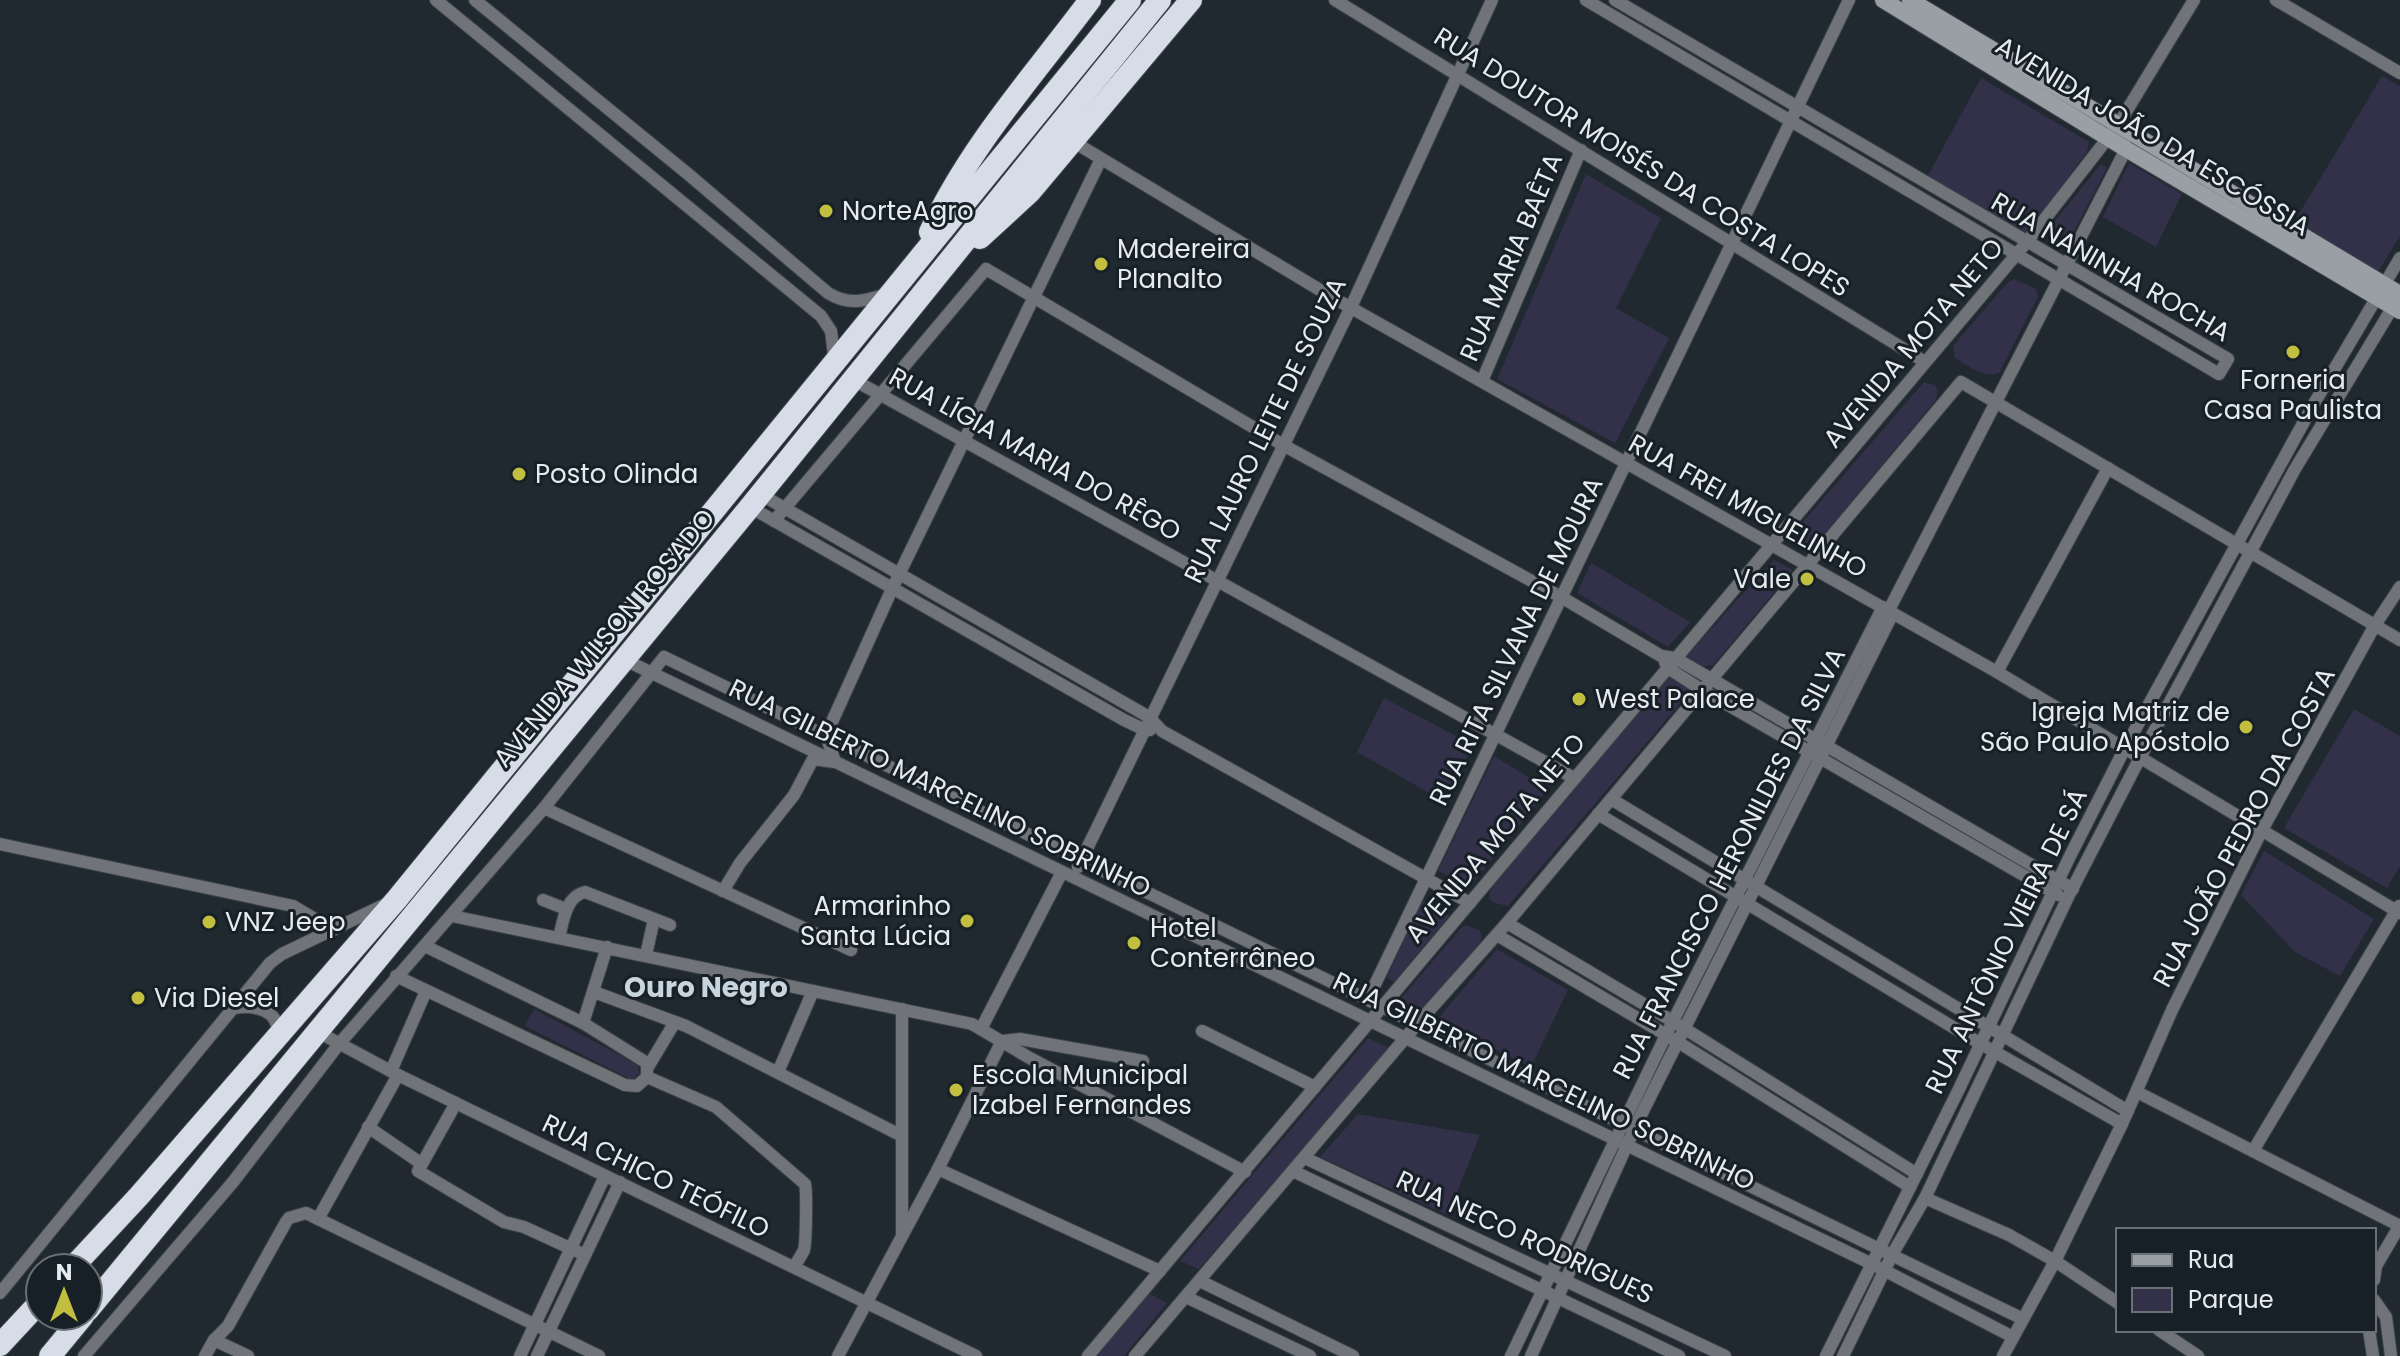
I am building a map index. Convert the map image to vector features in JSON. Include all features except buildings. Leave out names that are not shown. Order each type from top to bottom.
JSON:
[{"type":"highway","points":[[923,272],[946,198],[969,161],[1090,0]]},
{"type":"highway","name":"AVENIDA WILSON ROSADO","points":[[87,1252],[397,899],[843,371],[923,272],[961,207],[1130,0]]},
{"type":"highway","name":"AVENIDA WILSON ROSADO","points":[[104,1291],[755,500],[894,291],[923,272],[980,221],[1160,0]]},
{"type":"highway","points":[[923,272],[1030,192],[1191,0]]},
{"type":"highway","points":[[0,1345],[24,1319]]},
{"type":"highway","points":[[50,1356],[70,1332]]},
{"type":"main road","name":"AVENIDA JOÃO DA ESCÓSSIA","points":[[1883,0],[2113,131],[2398,302]]},
{"type":"main road","name":"AVENIDA JOÃO DA ESCÓSSIA","points":[[1910,0],[2113,131],[2126,149],[2381,291]]},
{"type":"street","points":[[436,0],[821,316],[831,331],[843,371]]},
{"type":"street","points":[[475,0],[835,297],[859,302],[894,291]]},
{"type":"street","name":"RUA DOUTOR MOISÉS DA COSTA LOPES","points":[[1335,0],[1925,362]]},
{"type":"street","name":"RUA LAURO LEITE DE SOUZA","points":[[981,1029],[1067,874],[1081,859],[1351,307],[1492,0]]},
{"type":"street","name":"RUA NANINHA ROCHA","points":[[1586,0],[2219,374],[2228,359],[1615,0]]},
{"type":"street","name":"RUA RITA SILVANA DE MOURA","points":[[1368,999],[1849,0]]},
{"type":"street","name":"AVENIDA MOTA NETO","points":[[1088,1356],[1470,903],[1668,661],[1772,544],[2026,243],[2113,131],[2194,0]]},
{"type":"street","points":[[2276,0],[2400,73]]},
{"type":"street","points":[[509,58],[491,36],[496,26],[505,29],[538,57],[554,64]]},
{"type":"street","points":[[600,135],[677,188],[684,179],[665,155]]},
{"type":"street","name":"RUA FREI MIGUELINHO","points":[[1072,141],[1351,307],[1997,672],[2399,910]]},
{"type":"street","points":[[1996,403],[2126,149]]},
{"type":"street","name":"RUA MARIA BAÊTA","points":[[1482,381],[1581,150]]},
{"type":"street","points":[[723,891],[740,863],[794,795],[813,759],[835,762],[826,735],[898,574],[1101,159]]},
{"type":"street","name":"RUA ANTÔNIO VIEIRA DE SÁ","points":[[1826,1356],[2125,748],[2312,407],[2400,258]]},
{"type":"street","points":[[774,521],[986,269],[1283,445],[1561,597],[1668,661],[1711,679],[1818,750]]},
{"type":"street","name":"RUA ANTÔNIO VIEIRA DE SÁ","points":[[1843,1356],[1884,1270],[1925,1198],[2070,894],[2140,757],[2295,469],[2398,302]]},
{"type":"street","name":"RUA LÍGIA MARIA DO RÊGO","points":[[843,371],[1574,778]]},
{"type":"street","points":[[1135,1356],[1418,1023],[1497,935],[1961,382],[2400,640]]},
{"type":"street","name":"RUA FRANCISCO HERONILDES DA SILVA","points":[[1629,1125],[1678,1042],[1679,1025],[1996,403]]},
{"type":"street","points":[[1997,672],[2108,468]]},
{"type":"street","points":[[755,500],[784,509],[1149,717],[1162,731],[1470,903]]},
{"type":"street","points":[[755,500],[774,521],[892,589],[1143,729],[1162,731]]},
{"type":"street","name":"RUA JOÃO PEDRO DA COSTA","points":[[2003,1356],[2055,1261],[2137,1092],[2172,1010],[2262,830],[2375,625],[2400,587]]},
{"type":"street","name":"RUA GILBERTO MARCELINO SOBRINHO","points":[[652,673],[664,657],[1893,1253],[2023,1319]]},
{"type":"street","name":"RUA GILBERTO MARCELINO SOBRINHO","points":[[623,659],[1872,1264],[2013,1337]]},
{"type":"street","points":[[1668,661],[1702,690],[1818,750],[2070,894]]},
{"type":"street","points":[[84,1356],[233,1182],[339,1044],[544,808],[652,673]]},
{"type":"street","points":[[1611,799],[2128,1111]]},
{"type":"street","points":[[544,808],[851,950]]},
{"type":"street","points":[[1598,814],[1981,1044],[2122,1124]]},
{"type":"street","points":[[986,835],[996,818]]},
{"type":"street","points":[[0,844],[293,906],[333,930]]},
{"type":"street","points":[[559,938],[566,909],[575,895],[585,892],[670,925]]},
{"type":"street","points":[[0,1293],[270,963],[282,954],[397,899]]},
{"type":"street","points":[[543,900],[566,909]]},
{"type":"street","points":[[2253,1151],[2399,910]]},
{"type":"street","points":[[452,916],[972,1024],[1245,1172]]},
{"type":"street","points":[[646,955],[654,919]]},
{"type":"street","points":[[1507,923],[1679,1025],[1917,1174]]},
{"type":"street","points":[[1497,935],[1678,1042],[1910,1187]]},
{"type":"street","points":[[425,946],[583,1023],[636,1054],[647,1072],[716,1107],[805,1184],[808,1194],[805,1244],[794,1267]]},
{"type":"street","points":[[583,1023],[607,947]]},
{"type":"street","points":[[396,976],[625,1085],[637,1086],[675,1022]]},
{"type":"street","points":[[318,1219],[395,1073],[426,991]]},
{"type":"street","points":[[778,1072],[813,991]]},
{"type":"street","points":[[594,992],[675,1022],[902,1136]]},
{"type":"street","points":[[234,1008],[248,1006],[273,1016],[278,1024],[278,1037]]},
{"type":"street","points":[[902,1009],[902,1236]]},
{"type":"street","name":"RUA FRANCISCO HERONILDES DA SILVA","points":[[1511,1356],[1621,1142],[1666,1035],[1679,1025]]},
{"type":"street","points":[[1202,1031],[1315,1087]]},
{"type":"street","name":"RUA CHICO TEÓFILO","points":[[318,1032],[395,1073],[976,1356]]},
{"type":"street","points":[[1002,1041],[1020,1039],[1143,1061]]},
{"type":"street","points":[[838,1356],[1002,1041]]},
{"type":"street","points":[[1757,1093],[1765,1079]]},
{"type":"street","points":[[2137,1092],[2400,1225],[2376,1266]]},
{"type":"street","points":[[456,1103],[418,1171],[504,1222],[524,1227],[585,1255]]},
{"type":"street","points":[[368,1127],[422,1164]]},
{"type":"street","name":"RUA FRANCISCO HERONILDES DA SILVA","points":[[1531,1356],[1621,1142]]},
{"type":"street","name":"RUA NECO RODRIGUES","points":[[1305,1158],[1565,1280],[1701,1351],[1725,1356]]},
{"type":"street","points":[[938,1169],[1160,1271]]},
{"type":"street","name":"RUA NECO RODRIGUES","points":[[1293,1171],[1679,1356]]},
{"type":"street","points":[[520,1356],[605,1176]]},
{"type":"street","points":[[537,1356],[620,1182]]},
{"type":"street","points":[[1925,1198],[2009,1235],[2116,1302]]},
{"type":"street","points":[[205,1356],[214,1340],[228,1326],[289,1218],[306,1213],[599,1356]]},
{"type":"street","points":[[1200,1281],[1335,1352],[1352,1356]]},
{"type":"street","points":[[1186,1297],[1310,1356]]},
{"type":"street","points":[[2376,1303],[2386,1317],[2391,1356]]},
{"type":"street","points":[[224,1351],[228,1326]]},
{"type":"street","points":[[2162,1332],[2198,1356]]},
{"type":"street","points":[[2369,1332],[2373,1356]]},
{"type":"street","points":[[214,1340],[224,1351],[248,1356]]},
{"type":"green space","points":[[2382,76],[2400,86],[2400,236],[2378,272],[2294,222]]},
{"type":"green space","points":[[1981,78],[2089,142],[2087,152],[2027,234],[1927,177]]},
{"type":"green space","points":[[2129,163],[2182,194],[2156,247],[2103,217]]},
{"type":"green space","points":[[2101,164],[2107,168],[2067,245],[2055,245],[2048,237],[2050,227]]},
{"type":"green space","points":[[1586,174],[1661,218],[1616,308],[1669,338],[1615,443],[1497,379]]},
{"type":"green space","points":[[2014,279],[2036,289],[2038,297],[1999,373],[1982,373],[1955,358],[1953,346],[2007,283]]},
{"type":"green space","points":[[1924,382],[1935,385],[1938,392],[1935,401],[1816,544],[1801,544],[1795,538],[1796,530]]},
{"type":"green space","points":[[1774,560],[1793,570],[1713,665],[1701,667],[1685,657]]},
{"type":"green space","points":[[1591,563],[1690,622],[1668,647],[1577,593]]},
{"type":"green space","points":[[1668,678],[1679,678],[1688,684],[1688,694],[1508,906],[1494,903],[1489,898],[1490,891],[1498,880]]},
{"type":"green space","points":[[1384,698],[1473,745],[1447,803],[1357,752]]},
{"type":"green space","points":[[2354,709],[2400,736],[2400,866],[2387,888],[2284,828]]},
{"type":"green space","points":[[1494,756],[1548,789],[1469,888],[1438,871]]},
{"type":"green space","points":[[2264,851],[2374,919],[2340,976],[2295,952],[2241,895]]},
{"type":"green space","points":[[1423,900],[1449,916],[1394,982],[1387,977]]},
{"type":"green space","points":[[1467,925],[1480,931],[1482,937],[1479,943],[1422,1010],[1404,1008],[1402,997]]},
{"type":"green space","points":[[1497,949],[1568,990],[1531,1067],[1436,1021]]},
{"type":"green space","points":[[534,1009],[638,1065],[639,1073],[632,1080],[525,1026]]},
{"type":"green space","points":[[1368,1038],[1390,1048],[1199,1269],[1180,1261]]},
{"type":"green space","points":[[1358,1114],[1480,1135],[1448,1215],[1320,1157]]},
{"type":"green space","points":[[1148,1293],[1167,1303],[1124,1356],[1097,1356]]},
{"type":"place","name":"NorteAgro","points":[[826,211]]},
{"type":"place","name":"Madereira Planalto","points":[[1101,264]]},
{"type":"place","name":"Forneria Casa Paulista","points":[[2293,352]]},
{"type":"place","name":"Posto Olinda","points":[[519,474]]},
{"type":"place","name":"Vale","points":[[1807,579]]},
{"type":"place","name":"West Palace","points":[[1579,699]]},
{"type":"place","name":"Igreja Matriz de São Paulo Apóstolo","points":[[2246,727]]},
{"type":"place","name":"Armarinho Santa Lúcia","points":[[967,921]]},
{"type":"place","name":"VNZ Jeep","points":[[209,922]]},
{"type":"place","name":"Hotel Conterrâneo","points":[[1134,943]]},
{"type":"place","name":"Via Diesel","points":[[138,998]]},
{"type":"place","name":"Escola Municipal Izabel Fernandes","points":[[956,1090]]},
{"type":"district","name":"Ouro Negro","points":[[706,987]]}]
